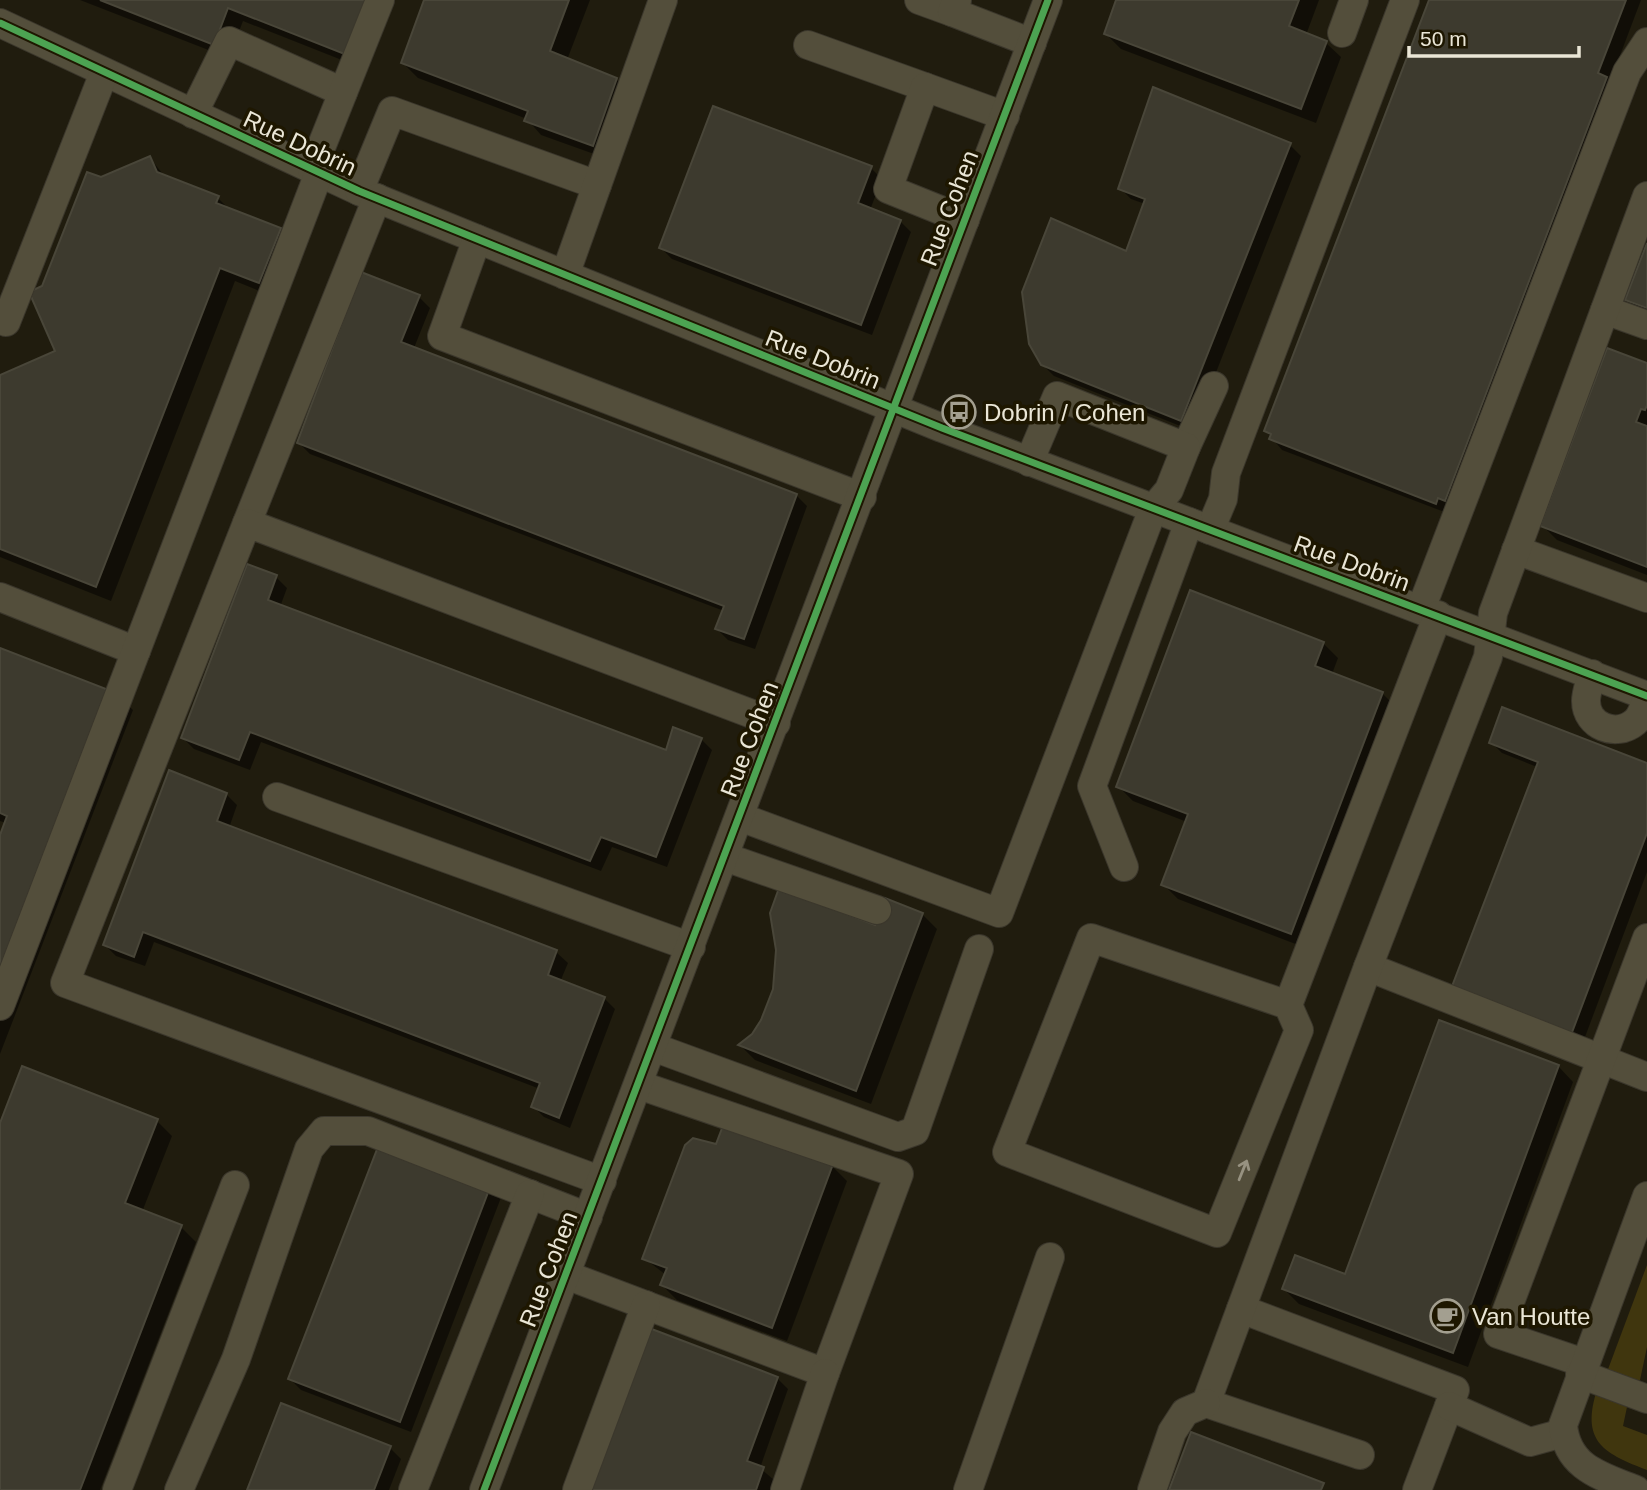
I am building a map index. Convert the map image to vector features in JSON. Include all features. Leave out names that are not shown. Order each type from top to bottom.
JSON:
[{"type":"street","points":[[0,1006],[316,172],[343,92],[380,0]]},
{"type":"street","points":[[565,275],[663,0]]},
{"type":"street","points":[[919,0],[955,6],[1032,43]]},
{"type":"street","name":"Rue Cohen","points":[[484,1490],[1048,0]]},
{"type":"street","points":[[1342,33],[1354,0]]},
{"type":"street","points":[[1124,867],[1092,786],[1199,526],[1223,499],[1226,473],[1405,0]]},
{"type":"street","name":"Rue Dobrin","points":[[0,23],[368,195],[1029,462],[1490,634],[1647,697]]},
{"type":"street","points":[[192,114],[229,41],[343,92]]},
{"type":"street","points":[[1288,1005],[1091,938],[1007,1152],[1217,1233],[1299,1030],[1288,1005],[1429,612],[1627,72],[1647,42]]},
{"type":"street","points":[[808,45],[1004,116]]},
{"type":"street","points":[[0,319],[6,322],[104,73]]},
{"type":"street","points":[[925,87],[888,189],[965,220]]},
{"type":"street","points":[[597,185],[393,111],[368,195],[247,523],[65,983],[602,1181]]},
{"type":"street","points":[[1206,1403],[1368,967],[1488,657],[1493,613],[1647,196]]},
{"type":"street","points":[[477,239],[442,336],[862,497]]},
{"type":"street","points":[[1605,310],[1647,325]]},
{"type":"street","points":[[740,817],[999,913],[1153,509],[1170,490],[1186,446],[1198,428],[1214,386]]},
{"type":"street","points":[[1029,462],[1057,396],[1186,446]]},
{"type":"street","points":[[247,523],[776,723]]},
{"type":"street","points":[[1516,550],[1647,598]]},
{"type":"street","points":[[0,597],[136,650]]},
{"type":"street","points":[[1592,674],[1586,705],[1590,716],[1599,725],[1617,729],[1630,726],[1640,716],[1647,697]]},
{"type":"street","points":[[277,797],[691,947]]},
{"type":"street","points":[[725,858],[877,910]]},
{"type":"street","points":[[1647,937],[1498,1334],[1582,1368],[1647,1399]]},
{"type":"street","points":[[653,1047],[898,1137],[915,1131],[979,949]]},
{"type":"street","points":[[1368,967],[1647,1077]]},
{"type":"street","points":[[639,1085],[899,1174],[785,1490]]},
{"type":"street","points":[[179,1490],[236,1359],[309,1149],[324,1131],[368,1131],[588,1217]]},
{"type":"street","points":[[117,1490],[235,1185]]},
{"type":"street","points":[[413,1490],[530,1194]]},
{"type":"street","points":[[1636,1490],[1593,1472],[1577,1462],[1563,1433],[1564,1416],[1647,1196]]},
{"type":"street","points":[[968,1490],[1050,1256]]},
{"type":"street","points":[[566,1275],[825,1373]]},
{"type":"street","points":[[577,1490],[646,1306]]},
{"type":"street","points":[[1241,1309],[1455,1390],[1417,1490]]},
{"type":"street","points":[[1152,1490],[1172,1433],[1185,1412],[1206,1403],[1360,1455]]},
{"type":"street","points":[[1449,1406],[1530,1442],[1563,1433]]},
{"type":"shaded area","points":[[1647,1265],[1647,1347],[1640,1380],[1635,1382],[1607,1372]]},
{"type":"shaded area","points":[[1596,1393],[1627,1407],[1623,1426],[1647,1435],[1647,1470],[1609,1452],[1600,1444],[1592,1424]]},
{"type":"building","points":[[100,0],[368,0],[347,55],[228,8],[214,45]]},
{"type":"building","points":[[424,0],[569,0],[550,51],[617,78],[593,146],[524,121],[528,111],[401,63]]},
{"type":"building","points":[[1116,0],[1299,0],[1289,26],[1327,41],[1301,109],[1104,34]]},
{"type":"building","points":[[1429,0],[1626,0],[1598,73],[1607,77],[1445,501],[1438,498],[1436,504],[1269,439],[1271,434],[1264,431]]},
{"type":"building","points":[[1153,87],[1291,143],[1181,421],[1041,365],[1029,344],[1022,292],[1051,218],[1126,251],[1145,199],[1118,189]]},
{"type":"building","points":[[713,106],[872,166],[858,203],[901,220],[861,325],[659,248]]},
{"type":"building","points":[[150,156],[157,172],[219,196],[216,203],[281,228],[259,283],[220,268],[96,587],[0,549],[0,375],[55,351],[29,292],[42,286],[87,172],[101,177]]},
{"type":"building","points":[[1647,243],[1647,308],[1625,300]]},
{"type":"building","points":[[361,272],[420,295],[401,342],[797,494],[744,639],[715,629],[724,606],[297,443]]},
{"type":"building","points":[[1607,348],[1647,363],[1647,405],[1645,410],[1641,409],[1636,422],[1647,426],[1647,567],[1540,526]]},
{"type":"building","points":[[247,564],[277,575],[268,600],[666,750],[673,727],[702,738],[656,857],[601,837],[590,861],[250,732],[239,760],[181,738]]},
{"type":"building","points":[[1190,590],[1324,642],[1315,666],[1383,692],[1291,934],[1161,885],[1188,814],[1116,787]]},
{"type":"building","points":[[0,648],[119,694],[0,1002],[0,835],[7,816],[0,813]]},
{"type":"building","points":[[1502,707],[1647,763],[1647,833],[1571,1035],[1451,989],[1538,762],[1489,743]]},
{"type":"building","points":[[169,770],[227,793],[217,821],[557,950],[548,975],[605,997],[559,1118],[531,1107],[540,1083],[143,932],[134,957],[103,945]]},
{"type":"building","points":[[779,888],[875,925],[885,898],[923,913],[856,1091],[738,1045],[752,1034],[761,1020],[773,989],[776,950],[770,913]]},
{"type":"building","points":[[1439,1020],[1559,1065],[1453,1353],[1282,1289],[1295,1255],[1345,1274]]},
{"type":"building","points":[[22,1066],[158,1119],[125,1203],[182,1225],[80,1490],[0,1490],[0,1123]]},
{"type":"building","points":[[724,1123],[833,1164],[772,1328],[660,1285],[667,1268],[642,1259],[685,1145],[693,1138],[716,1144]]},
{"type":"building","points":[[381,1139],[492,1182],[400,1422],[288,1379]]},
{"type":"building","points":[[649,1328],[778,1377],[747,1461],[764,1467],[756,1490],[591,1490]]},
{"type":"building","points":[[281,1403],[391,1446],[374,1490],[247,1490]]},
{"type":"building","points":[[1191,1432],[1324,1483],[1321,1490],[1169,1490]]},
{"type":"cycle path","points":[[484,1490],[1048,0]]},
{"type":"cycle path","points":[[0,23],[359,191],[942,428],[1647,696]]},
{"type":"place","name":"Dobrin / Cohen","points":[[959,412]]},
{"type":"place","name":"Van Houtte","points":[[1447,1316]]}]
